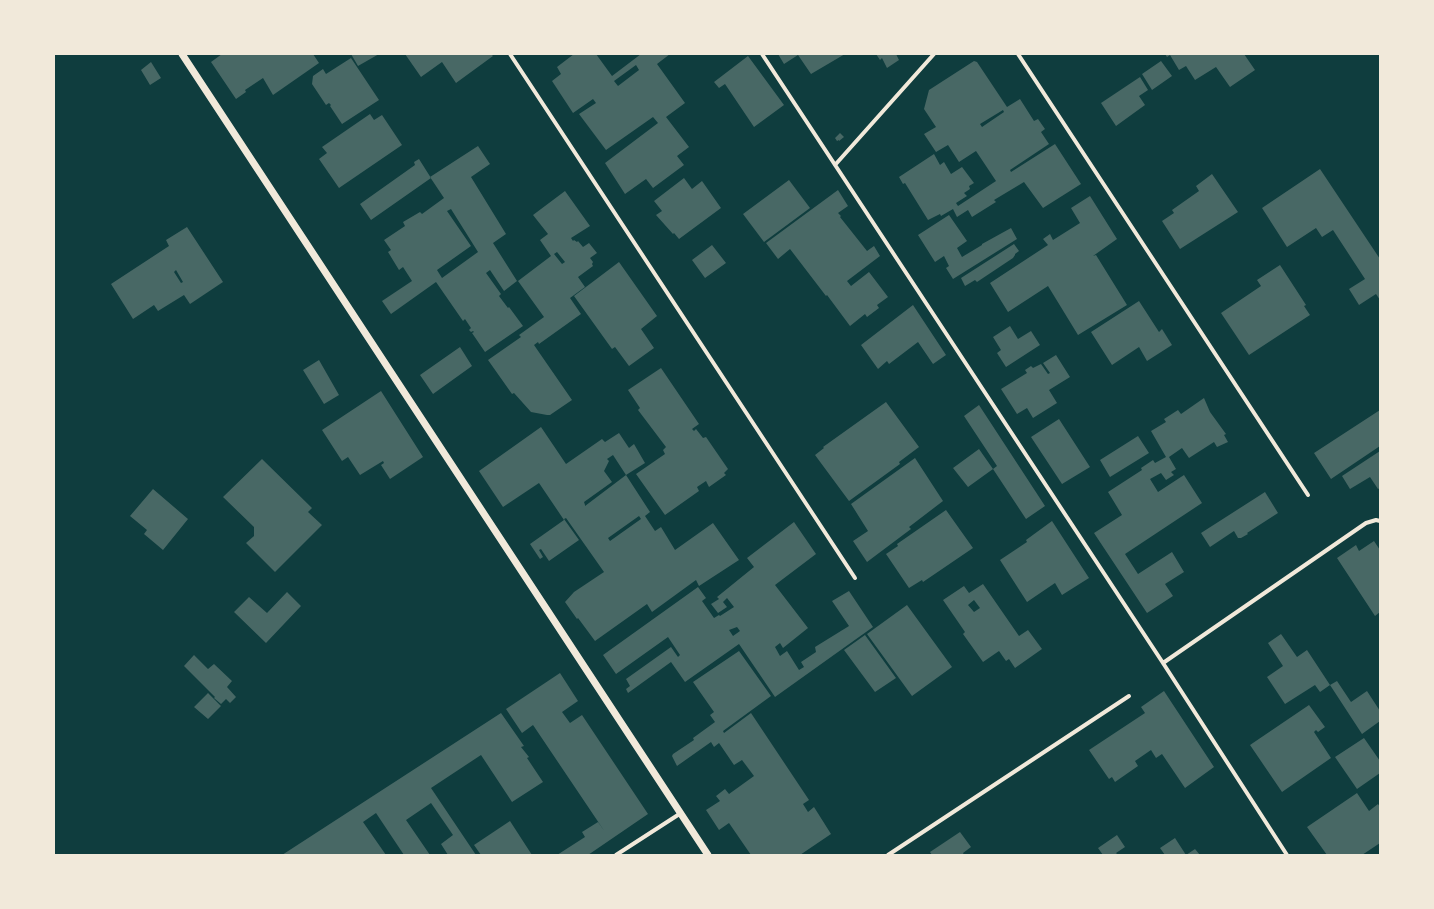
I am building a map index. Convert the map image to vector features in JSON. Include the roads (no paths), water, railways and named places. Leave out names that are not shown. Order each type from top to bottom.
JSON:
[{"type":"street","points":[[182,54],[708,855]]},
{"type":"street","points":[[510,54],[855,578]]},
{"type":"street","points":[[762,54],[1163,663],[1287,855]]},
{"type":"street","points":[[835,165],[934,54]]},
{"type":"street","points":[[1018,54],[1308,495]]},
{"type":"street","points":[[1163,663],[1366,524],[1376,520],[1380,521]]},
{"type":"street","points":[[888,855],[1129,696]]},
{"type":"street","points":[[616,855],[681,813]]}]
